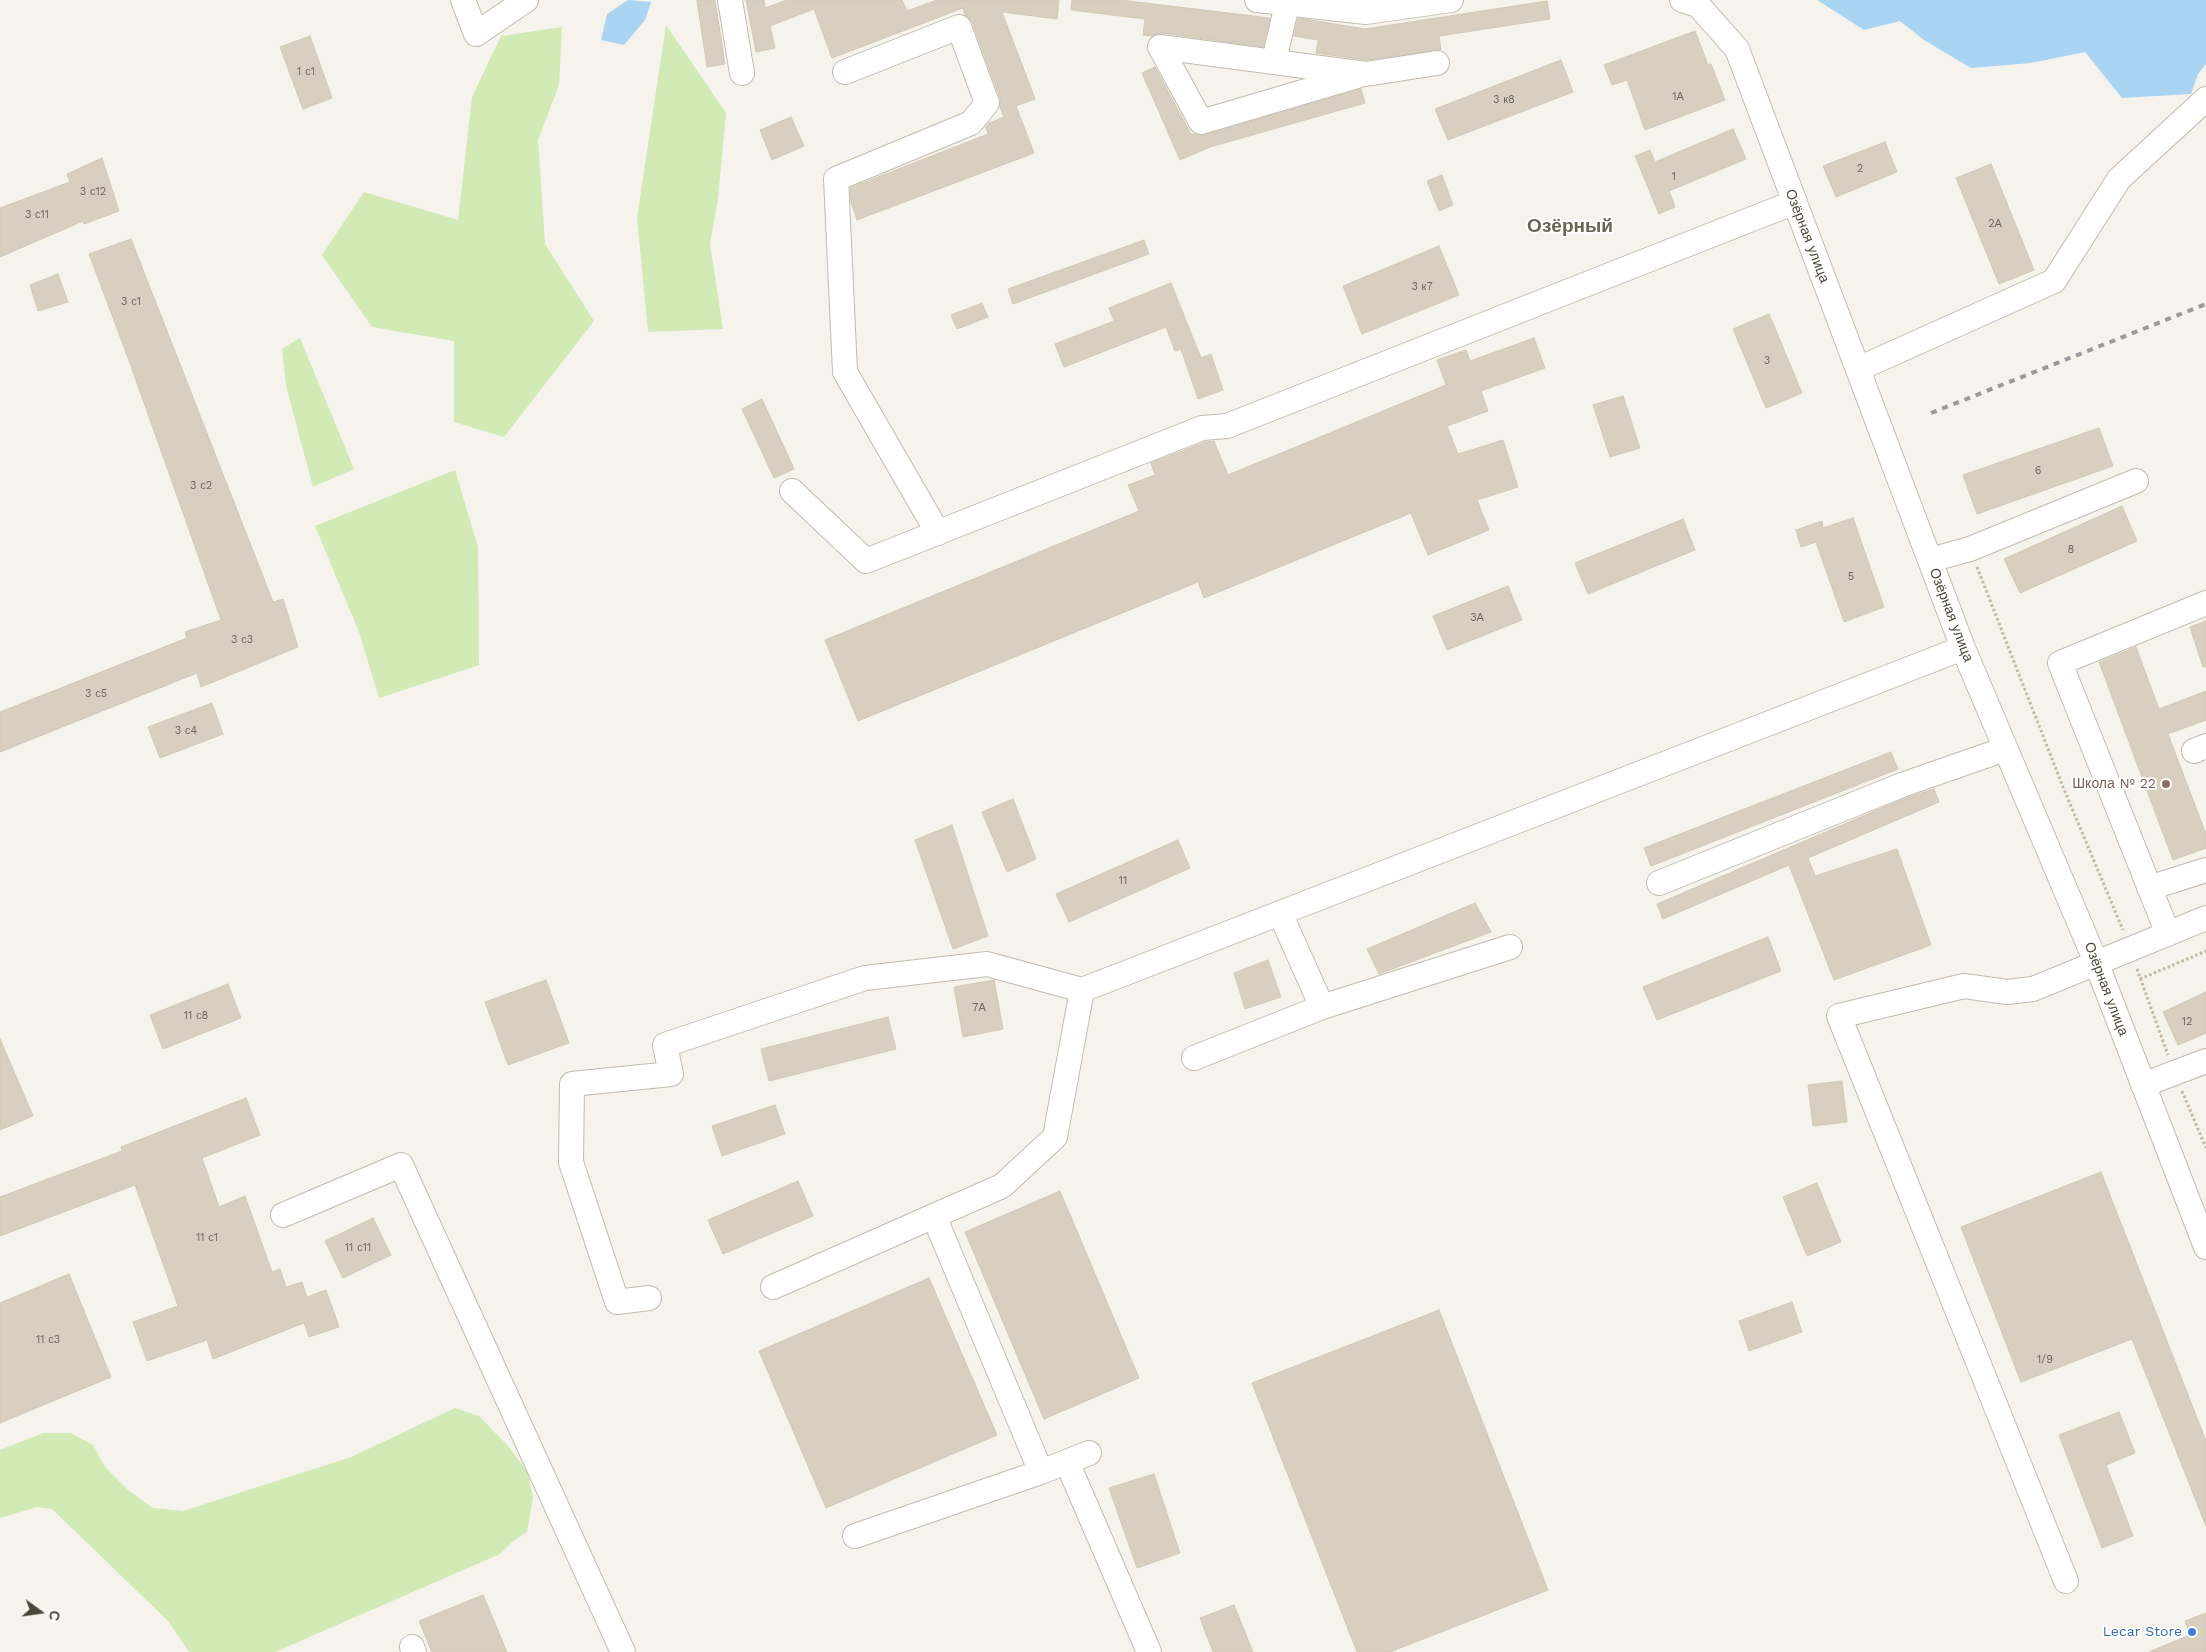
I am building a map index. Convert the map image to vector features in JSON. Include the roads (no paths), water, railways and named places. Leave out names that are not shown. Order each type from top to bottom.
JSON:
[{"type":"street","points":[[463,0],[476,34],[526,0]]},
{"type":"street","points":[[730,0],[742,73]]},
{"type":"street","points":[[1257,0],[1366,12],[1451,0]]},
{"type":"street","name":"Озёрная улица","points":[[1682,0],[1698,5],[1737,49],[1963,648],[2096,962],[2204,1237]]},
{"type":"street","points":[[1274,61],[1287,2]]},
{"type":"street","points":[[845,72],[959,27],[987,103],[971,123],[836,179],[845,372],[938,532]]},
{"type":"street","points":[[1366,74],[1160,48],[1201,122],[1366,74],[1437,62]]},
{"type":"street","points":[[1858,369],[2054,281],[2119,179],[2206,99]]},
{"type":"street","points":[[792,490],[866,561],[1202,428],[1227,426],[1794,202]]},
{"type":"street","points":[[1930,560],[1970,549],[2136,481]]},
{"type":"street","points":[[2168,934],[2060,663],[2206,603]]},
{"type":"street","points":[[649,1298],[617,1302],[571,1162],[572,1084],[671,1074],[665,1045],[865,978],[986,964],[1082,990],[1963,648]]},
{"type":"street","points":[[1659,883],[1902,785],[2006,749]]},
{"type":"street","points":[[2149,888],[2206,870]]},
{"type":"street","points":[[1280,913],[1322,1007]]},
{"type":"street","points":[[2066,1581],[1840,1016],[1964,986],[2007,992],[2033,989],[2206,918]]},
{"type":"street","points":[[1194,1058],[1322,1007],[1510,947]]},
{"type":"street","points":[[773,1287],[1002,1186],[1055,1137],[1082,990]]},
{"type":"street","points":[[2143,1085],[2206,1061]]},
{"type":"street","points":[[283,1215],[401,1165],[623,1652]]},
{"type":"street","points":[[934,1216],[1041,1472]]},
{"type":"street","points":[[855,1536],[1041,1472],[1089,1453]]},
{"type":"street","points":[[1067,1462],[1149,1652]]},
{"type":"water","points":[[628,0],[651,2],[645,20],[624,45],[601,40],[607,14]]},
{"type":"water","points":[[1817,0],[2206,0],[2206,64],[2198,74],[2191,94],[2122,98],[2085,52],[2031,63],[1971,68],[1924,40],[1900,21],[1864,30]]},
{"type":"railway","points":[[1931,413],[2206,304]]},
{"type":"place","name":"Школа № 22","points":[[2166,784]]},
{"type":"place","name":"Lecar Store","points":[[2192,1632]]},
{"type":"district","name":"Озёрный","points":[[1570,226]]}]
